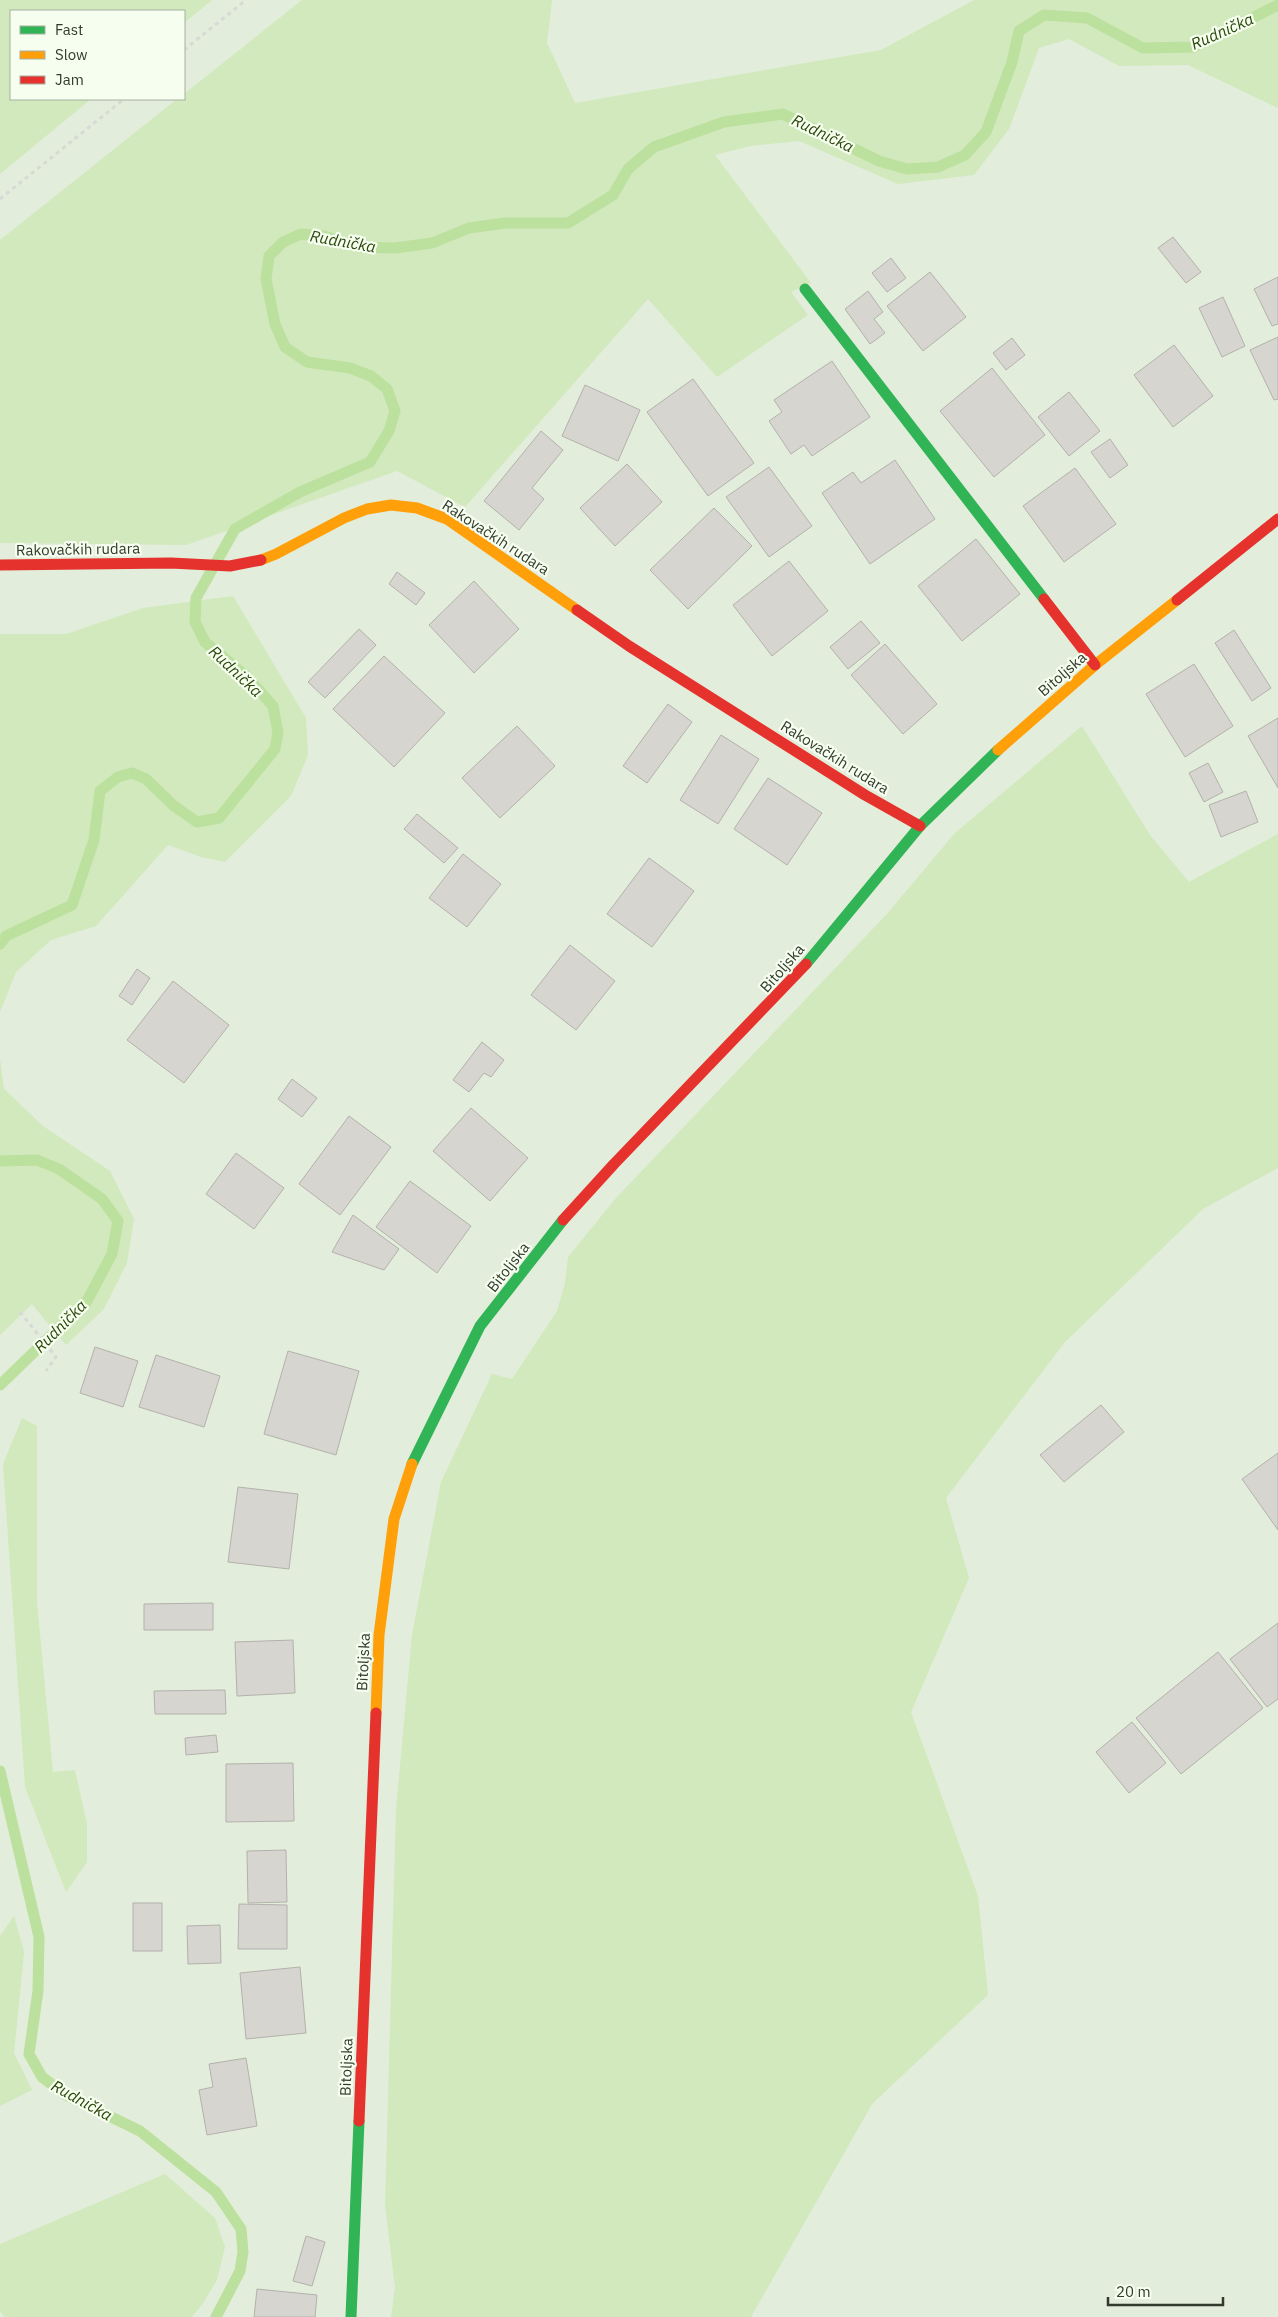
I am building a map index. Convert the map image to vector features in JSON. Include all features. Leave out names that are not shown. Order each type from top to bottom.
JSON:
[{"type":"street","points":[[805,288],[1095,665]]},
{"type":"street","name":"Rakovačkih rudara","points":[[0,565],[173,563],[231,567],[273,556],[337,520],[383,504],[400,504],[432,511],[629,646],[856,790],[920,826]]},
{"type":"street","name":"Bitoljska","points":[[351,2317],[379,1635],[394,1519],[405,1481],[422,1439],[480,1326],[558,1228],[614,1164],[799,972],[920,826],[983,763],[1095,665],[1278,519]]},
{"type":"path","points":[[185,49],[246,0]]},
{"type":"path","points":[[0,199],[123,100]]},
{"type":"path","points":[[20,1312],[56,1357],[46,1371]]},
{"type":"green space","points":[[0,0],[212,0],[185,22],[185,10],[10,10],[10,100],[90,100],[0,174]]},
{"type":"green space","points":[[302,0],[552,0],[547,43],[575,103],[881,50],[974,0],[1278,0],[1278,108],[1188,65],[1119,66],[1069,39],[1039,48],[1009,129],[974,175],[898,184],[799,141],[750,146],[715,155],[811,283],[791,292],[808,315],[717,377],[648,299],[465,507],[397,471],[186,545],[0,543],[0,240],[176,100],[185,100],[185,93]]},
{"type":"green space","points":[[233,596],[306,718],[308,755],[291,796],[225,862],[201,857],[168,845],[96,926],[51,940],[16,972],[0,1012],[0,634],[66,634],[143,608]]},
{"type":"green space","points":[[1082,726],[1150,835],[1189,882],[1278,834],[1278,1168],[1203,1209],[1065,1342],[946,1498],[969,1578],[911,1712],[978,1896],[988,1995],[872,2104],[751,2317],[391,2317],[395,2288],[385,2205],[396,1809],[412,1635],[441,1482],[492,1374],[512,1379],[557,1311],[565,1283],[568,1257],[616,1198],[886,915],[955,833]]},
{"type":"green space","points":[[0,1059],[4,1089],[43,1126],[110,1171],[134,1219],[127,1263],[104,1309],[66,1345],[32,1304],[0,1335]]},
{"type":"green space","points":[[22,1418],[37,1426],[37,1602],[53,1772],[75,1770],[87,1824],[87,1862],[66,1892],[25,1787],[3,1464]]},
{"type":"green space","points":[[14,1916],[24,1952],[14,2053],[32,2090],[0,2106],[0,1936]]},
{"type":"green space","points":[[165,2174],[215,2218],[225,2247],[217,2280],[192,2317],[4,2317],[0,2311],[0,2244]]},
{"type":"building","points":[[1173,237],[1201,272],[1186,283],[1158,248]]},
{"type":"building","points":[[891,258],[906,278],[887,292],[872,273]]},
{"type":"building","points":[[930,272],[966,317],[923,351],[887,306]]},
{"type":"building","points":[[1278,277],[1278,324],[1272,326],[1254,289]]},
{"type":"building","points":[[868,291],[883,312],[874,319],[885,333],[870,344],[845,309]]},
{"type":"building","points":[[1223,297],[1245,346],[1222,357],[1199,308]]},
{"type":"building","points":[[1278,337],[1278,399],[1274,400],[1250,350]]},
{"type":"building","points":[[1012,338],[1025,355],[1006,370],[993,353]]},
{"type":"building","points":[[1174,345],[1213,396],[1173,427],[1134,375]]},
{"type":"building","points":[[832,361],[870,417],[812,456],[804,445],[791,454],[769,421],[782,412],[774,400]]},
{"type":"building","points":[[992,368],[1045,435],[994,477],[940,411]]},
{"type":"building","points":[[693,379],[754,463],[708,496],[647,412]]},
{"type":"building","points":[[585,385],[640,410],[618,461],[562,436]]},
{"type":"building","points":[[1069,392],[1100,431],[1069,456],[1038,417]]},
{"type":"building","points":[[541,431],[563,450],[532,488],[544,499],[519,530],[484,501]]},
{"type":"building","points":[[1110,439],[1128,465],[1110,478],[1091,452]]},
{"type":"building","points":[[895,460],[935,519],[870,564],[822,493],[853,472],[861,483]]},
{"type":"building","points":[[627,464],[662,502],[615,546],[580,508]]},
{"type":"building","points":[[769,467],[812,526],[769,557],[726,497]]},
{"type":"building","points":[[1075,468],[1116,524],[1064,562],[1023,506]]},
{"type":"building","points":[[714,508],[752,546],[688,609],[650,570]]},
{"type":"building","points":[[976,539],[1020,594],[962,641],[918,586]]},
{"type":"building","points":[[789,561],[828,611],[772,656],[733,605]]},
{"type":"building","points":[[397,572],[425,593],[416,605],[389,584]]},
{"type":"building","points":[[474,581],[519,629],[474,673],[429,625]]},
{"type":"building","points":[[861,621],[880,643],[848,669],[830,647]]},
{"type":"building","points":[[359,629],[376,645],[325,698],[308,682]]},
{"type":"building","points":[[1234,630],[1271,688],[1252,701],[1215,643]]},
{"type":"building","points":[[885,644],[937,704],[903,734],[851,675]]},
{"type":"building","points":[[384,656],[445,713],[394,767],[333,709]]},
{"type":"building","points":[[1194,664],[1233,726],[1185,757],[1146,694]]},
{"type":"building","points":[[668,704],[692,722],[647,783],[623,766]]},
{"type":"building","points":[[1278,718],[1278,788],[1248,736]]},
{"type":"building","points":[[517,726],[555,766],[500,818],[462,778]]},
{"type":"building","points":[[721,735],[759,759],[718,824],[680,800]]},
{"type":"building","points":[[1208,763],[1223,792],[1204,802],[1189,773]]},
{"type":"building","points":[[768,778],[822,813],[787,865],[734,829]]},
{"type":"building","points":[[1246,791],[1258,822],[1221,837],[1209,805]]},
{"type":"building","points":[[417,814],[458,848],[444,863],[404,829]]},
{"type":"building","points":[[463,854],[501,884],[467,927],[429,898]]},
{"type":"building","points":[[649,858],[694,891],[652,947],[607,914]]},
{"type":"building","points":[[570,945],[615,981],[576,1030],[531,995]]},
{"type":"building","points":[[137,969],[150,978],[132,1005],[119,996]]},
{"type":"building","points":[[173,981],[229,1025],[184,1083],[127,1040]]},
{"type":"building","points":[[482,1042],[504,1060],[491,1077],[484,1073],[469,1092],[453,1080]]},
{"type":"building","points":[[292,1079],[317,1098],[302,1117],[278,1099]]},
{"type":"building","points":[[471,1108],[528,1158],[490,1201],[433,1151]]},
{"type":"building","points":[[349,1116],[391,1147],[340,1215],[299,1184]]},
{"type":"building","points":[[236,1153],[284,1188],[254,1229],[206,1194]]},
{"type":"building","points":[[410,1181],[471,1226],[437,1273],[376,1227]]},
{"type":"building","points":[[353,1215],[399,1249],[384,1270],[332,1252]]},
{"type":"building","points":[[95,1347],[138,1361],[123,1407],[80,1393]]},
{"type":"building","points":[[288,1351],[359,1371],[336,1455],[264,1434]]},
{"type":"building","points":[[156,1355],[220,1376],[204,1427],[139,1407]]},
{"type":"building","points":[[1101,1405],[1124,1432],[1064,1482],[1040,1455]]},
{"type":"building","points":[[1278,1453],[1278,1530],[1242,1479]]},
{"type":"building","points":[[238,1487],[298,1494],[289,1569],[228,1562]]},
{"type":"building","points":[[213,1603],[213,1630],[144,1630],[144,1604]]},
{"type":"building","points":[[1278,1623],[1278,1699],[1267,1707],[1230,1659]]},
{"type":"building","points":[[293,1640],[295,1693],[237,1696],[235,1642]]},
{"type":"building","points":[[1218,1652],[1263,1708],[1181,1774],[1136,1718]]},
{"type":"building","points":[[225,1690],[226,1714],[155,1714],[154,1691]]},
{"type":"building","points":[[1132,1722],[1166,1763],[1129,1793],[1096,1752]]},
{"type":"building","points":[[216,1735],[218,1752],[186,1755],[185,1738]]},
{"type":"building","points":[[293,1763],[294,1821],[226,1822],[226,1764]]},
{"type":"building","points":[[286,1850],[287,1902],[248,1903],[247,1851]]},
{"type":"building","points":[[133,1903],[162,1903],[162,1951],[133,1951]]},
{"type":"building","points":[[239,1904],[287,1905],[287,1949],[238,1949]]},
{"type":"building","points":[[220,1925],[221,1963],[188,1964],[187,1926]]},
{"type":"building","points":[[300,1967],[306,2033],[246,2039],[240,1973]]},
{"type":"building","points":[[246,2058],[257,2126],[207,2135],[199,2090],[213,2087],[209,2064]]},
{"type":"building","points":[[306,2236],[325,2242],[312,2286],[293,2281]]},
{"type":"building","points":[[257,2289],[317,2295],[315,2317],[254,2317]]},
{"type":"waterway","name":"Rudnička","points":[[0,944],[6,936],[72,905],[94,840],[100,791],[118,777],[132,773],[146,779],[174,806],[197,822],[219,818],[275,749],[278,733],[273,706],[247,677],[205,642],[195,622],[196,598],[235,529],[300,492],[370,462],[389,431],[395,411],[387,389],[371,376],[350,368],[307,362],[285,347],[275,324],[266,279],[269,256],[283,242],[301,234],[324,236],[358,247],[395,248],[432,243],[469,228],[505,223],[568,223],[613,195],[628,169],[654,147],[724,122],[783,114],[879,161],[907,169],[938,167],[965,155],[986,132],[1012,62],[1019,31],[1044,15],[1087,18],[1143,48],[1194,47],[1278,5]]},
{"type":"waterway","name":"Rudnička","points":[[0,1161],[37,1160],[59,1169],[102,1199],[118,1221],[112,1254],[87,1301],[0,1385]]},
{"type":"waterway","name":"Rudnička","points":[[0,1771],[39,1937],[38,1991],[29,2054],[42,2077],[66,2095],[140,2131],[216,2192],[241,2229],[243,2252],[240,2271],[216,2317]]},
{"type":"traffic: fast","points":[[805,289],[1044,599]]},
{"type":"traffic: fast","points":[[806,964],[920,826],[998,750]]},
{"type":"traffic: fast","points":[[412,1464],[480,1326],[563,1220]]},
{"type":"traffic: fast","points":[[351,2317],[359,2121]]},
{"type":"traffic: slow","points":[[261,560],[344,518],[367,509],[391,505],[417,508],[447,519],[577,610]]},
{"type":"traffic: slow","points":[[998,750],[1095,665],[1177,600]]},
{"type":"traffic: slow","points":[[376,1713],[379,1635],[394,1519],[412,1464]]},
{"type":"traffic: jam","points":[[1177,600],[1278,519]]},
{"type":"traffic: jam","points":[[0,565],[171,563],[230,566],[261,560]]},
{"type":"traffic: jam","points":[[1044,599],[1095,665]]},
{"type":"traffic: jam","points":[[577,610],[629,646],[865,795],[920,826]]},
{"type":"traffic: jam","points":[[563,1220],[614,1164],[806,964]]},
{"type":"traffic: jam","points":[[359,2121],[376,1713]]}]
